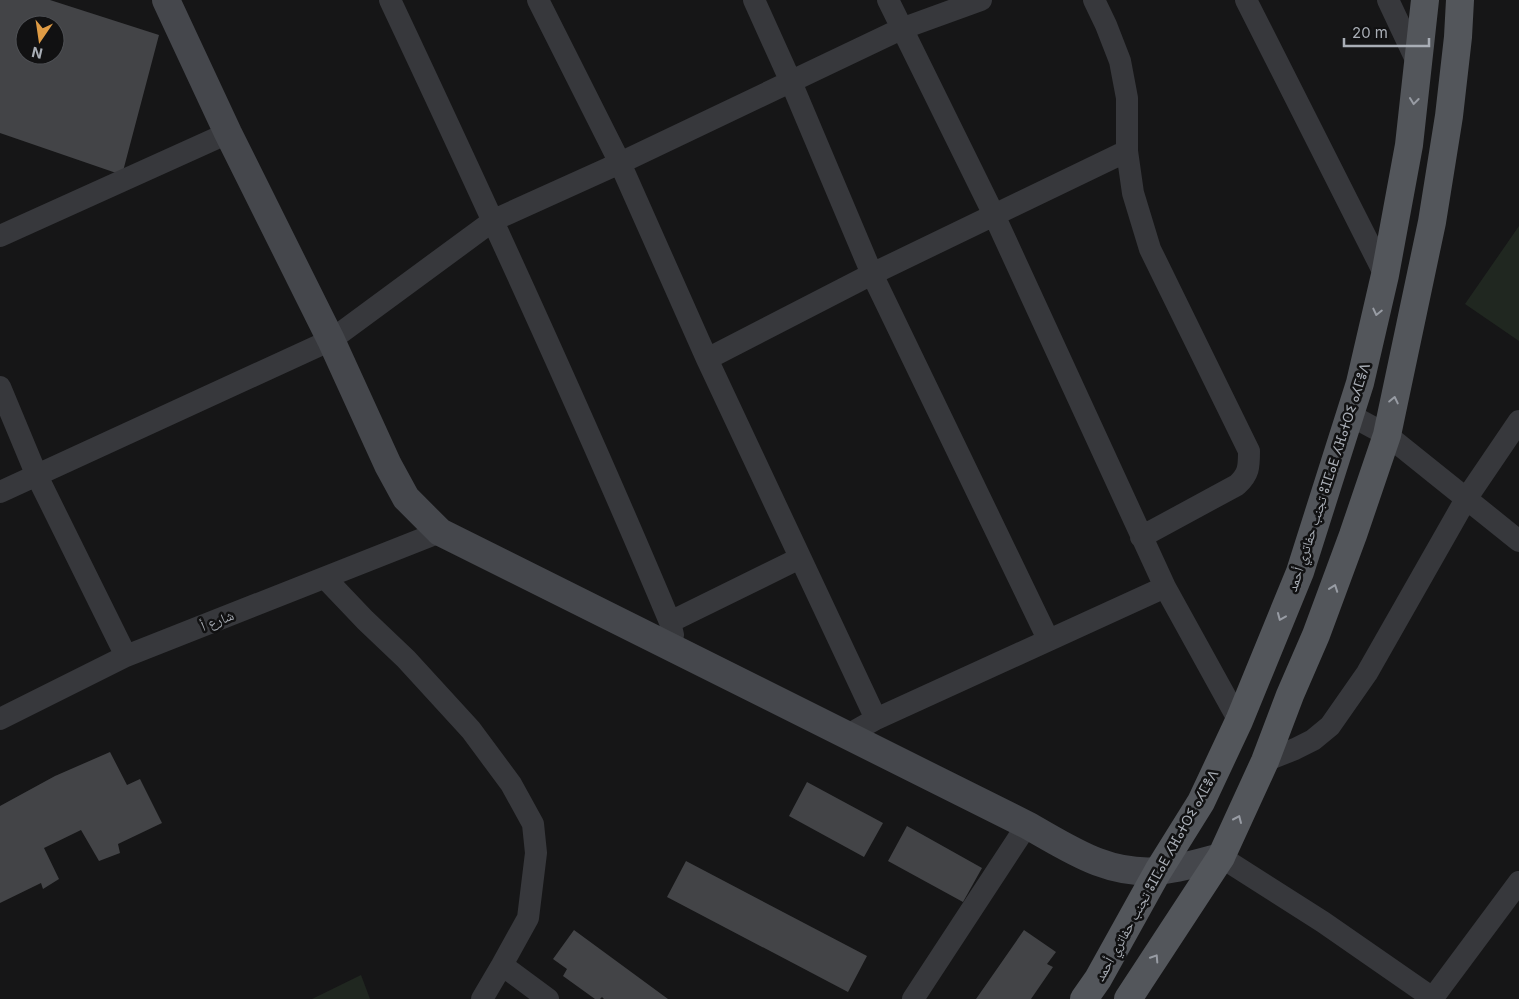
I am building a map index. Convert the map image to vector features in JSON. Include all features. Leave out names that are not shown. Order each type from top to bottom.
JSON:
[{"type":"main road","points":[[166,0],[228,133],[331,340],[388,465],[406,498],[440,532],[1027,825],[1091,861],[1123,870],[1158,871],[1221,857]]},
{"type":"main road","name":"تجنب حفاتري أحمد ⵓⵊⵎⴰⴹ ⵃⴼⴰⵜⵔⵉ ⴰⵃⵎⴻⴷ","points":[[1084,999],[1098,980],[1158,871],[1201,802],[1239,721],[1300,572],[1360,383],[1385,275],[1409,145],[1419,66],[1424,0]]},
{"type":"main road","points":[[1128,999],[1221,857],[1264,761],[1316,635],[1387,436],[1432,222],[1449,116],[1460,0]]},
{"type":"street","points":[[390,0],[494,220],[614,490],[670,622],[678,652]]},
{"type":"street","points":[[538,0],[620,163],[707,359],[876,719]]},
{"type":"street","points":[[754,0],[792,82],[872,274],[1048,639]]},
{"type":"street","points":[[888,0],[994,215],[1165,587],[1239,721]]},
{"type":"street","points":[[0,492],[331,340],[494,220],[620,163],[901,29],[981,0]]},
{"type":"street","points":[[1094,0],[1120,61],[1127,98],[1127,151],[1133,193],[1150,249],[1249,451],[1249,465],[1246,477],[1237,484],[1141,537]]},
{"type":"street","points":[[1246,0],[1385,275]]},
{"type":"street","points":[[1388,0],[1419,66]]},
{"type":"street","points":[[0,236],[228,133]]},
{"type":"street","points":[[707,359],[872,274],[1127,151]]},
{"type":"street","points":[[0,387],[37,476],[126,656]]},
{"type":"street","points":[[1350,414],[1387,436],[1519,541]]},
{"type":"street","points":[[1264,761],[1295,750],[1330,726],[1367,673],[1466,499],[1519,421]]},
{"type":"street","name":"شارع أ","points":[[0,719],[126,656],[440,532]]},
{"type":"street","points":[[670,622],[800,558]]},
{"type":"street","points":[[325,578],[406,659],[470,730],[511,784],[533,824],[536,853],[528,918],[482,999]]},
{"type":"street","points":[[846,736],[876,719],[1165,587]]},
{"type":"street","points":[[913,999],[1027,825]]},
{"type":"street","points":[[1221,857],[1323,922],[1433,999],[1519,882]]},
{"type":"street","points":[[502,964],[548,999]]},
{"type":"shaded area","points":[[1519,226],[1519,341],[1465,304]]},
{"type":"shaded area","points":[[361,975],[370,999],[312,999]]},
{"type":"building","points":[[0,0],[50,0],[159,35],[122,175],[0,133]]},
{"type":"building","points":[[110,752],[127,785],[140,779],[162,823],[118,844],[120,853],[99,861],[81,830],[44,848],[59,879],[43,889],[41,883],[0,903],[0,806],[55,776]]},
{"type":"building","points":[[807,782],[883,823],[864,857],[789,816]]},
{"type":"building","points":[[907,826],[982,868],[963,902],[888,861]]},
{"type":"building","points":[[686,861],[867,956],[848,992],[667,897]]},
{"type":"building","points":[[574,930],[668,999],[604,999],[602,997],[595,999],[563,976],[567,969],[553,959]]},
{"type":"building","points":[[1024,930],[1056,952],[1047,964],[1053,967],[1031,999],[976,999]]}]
